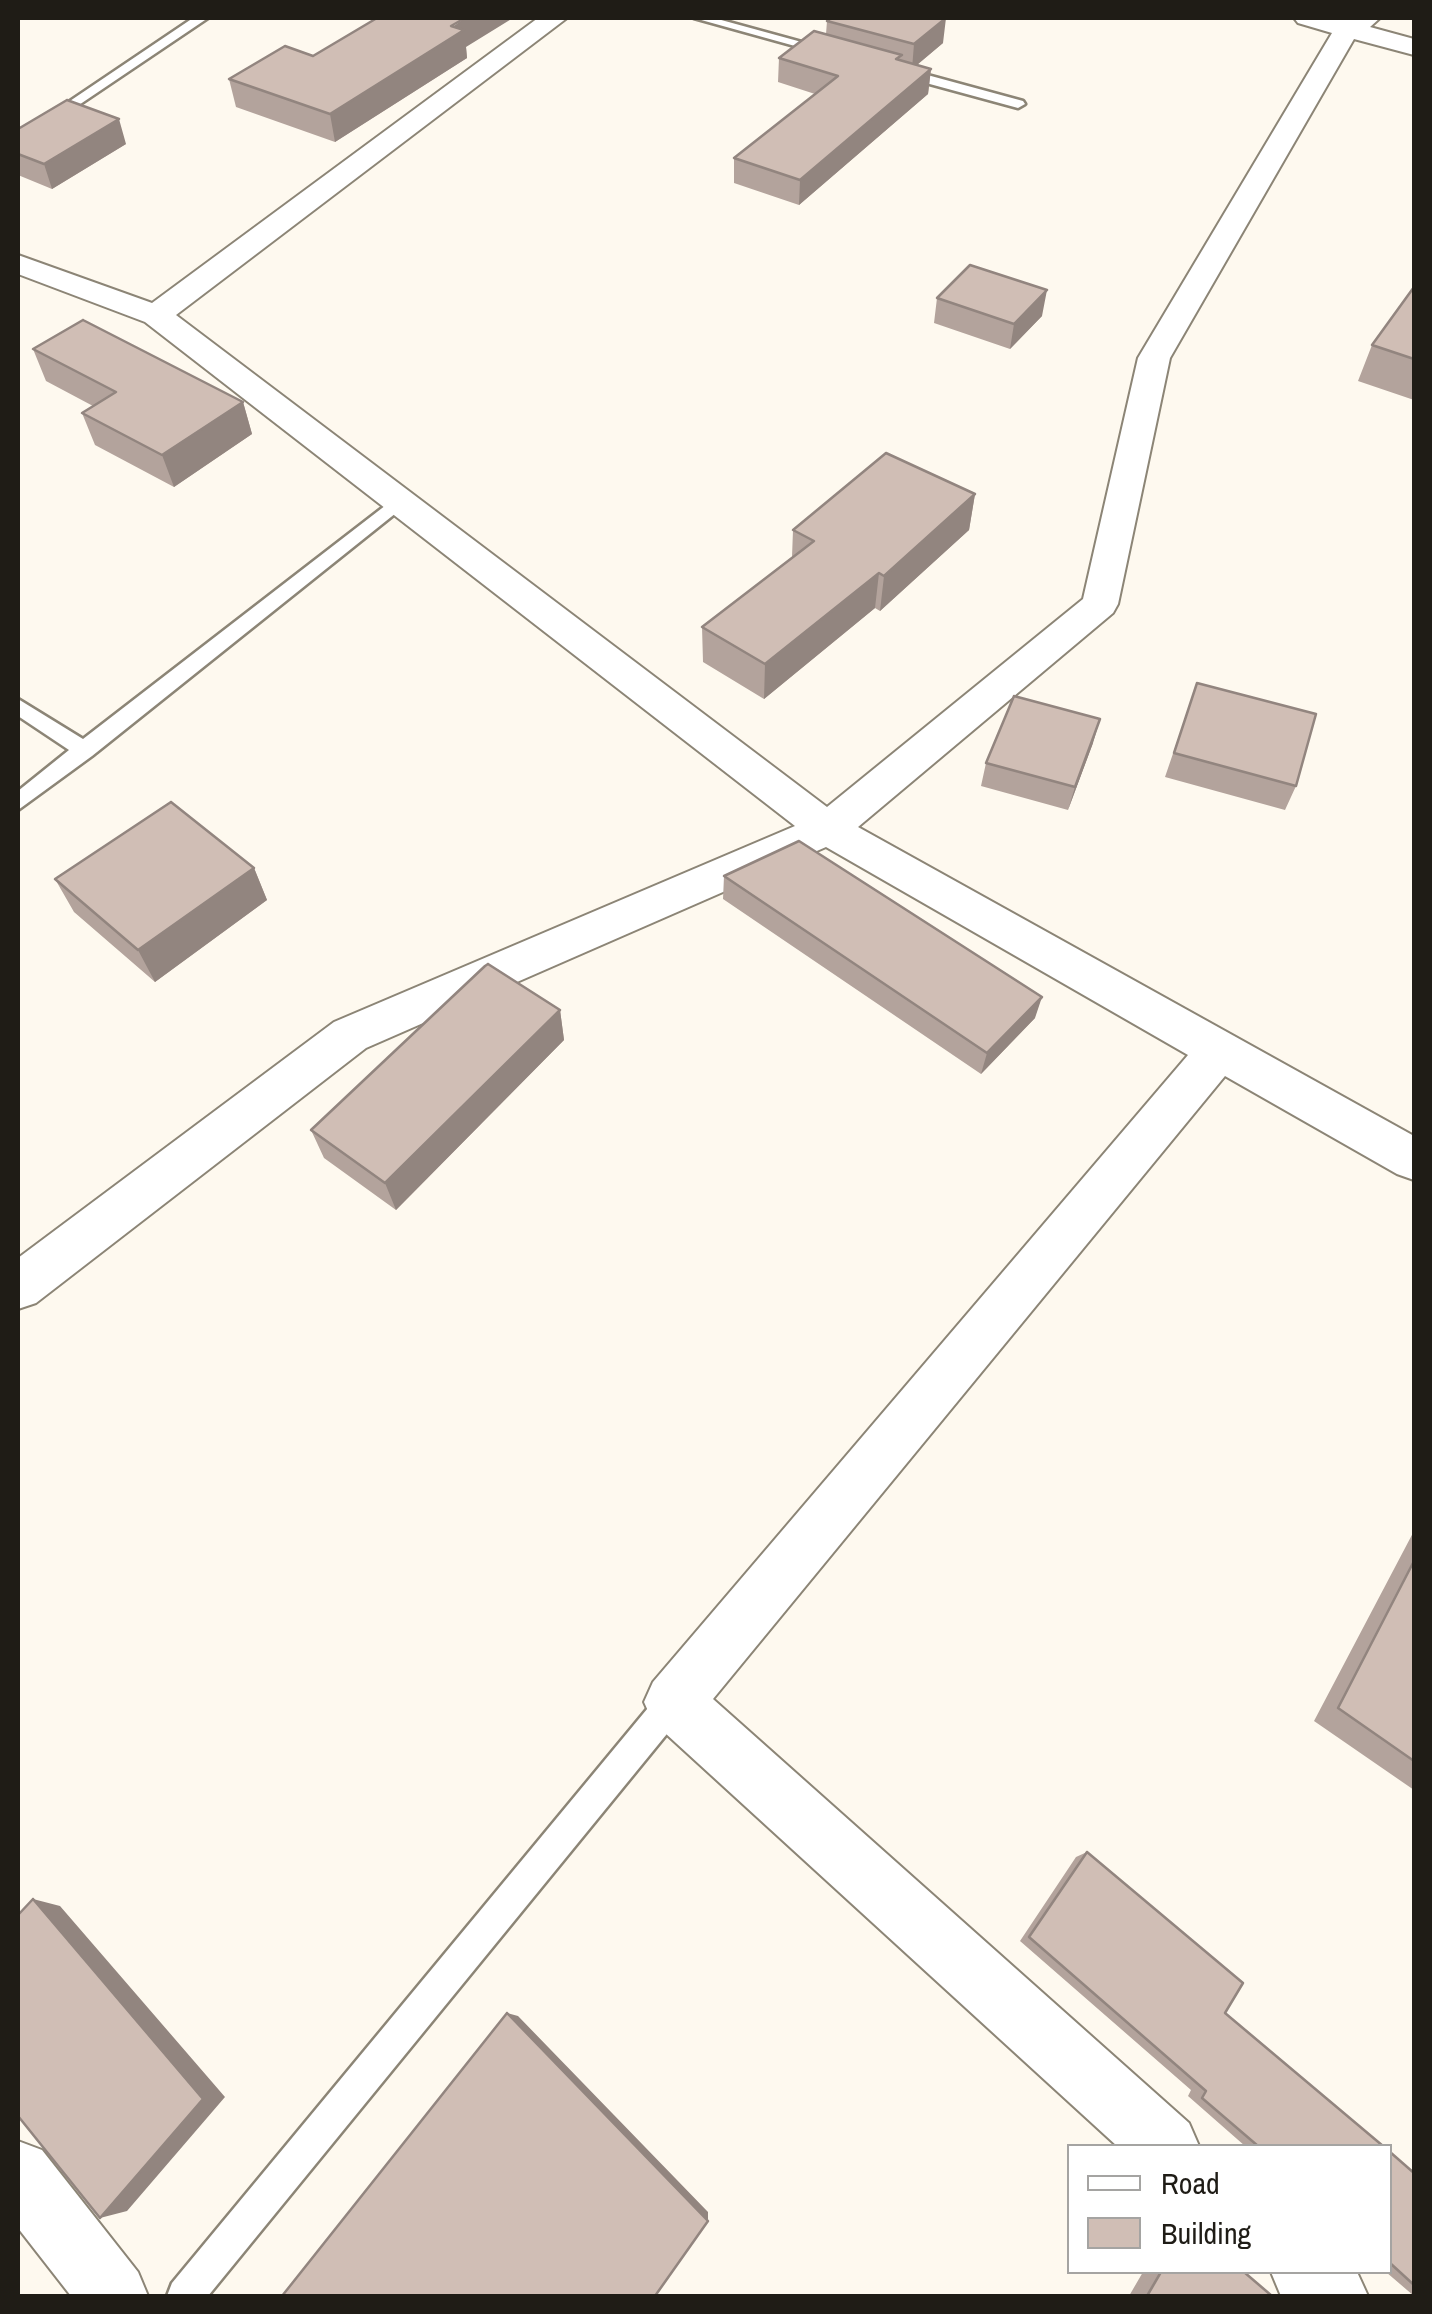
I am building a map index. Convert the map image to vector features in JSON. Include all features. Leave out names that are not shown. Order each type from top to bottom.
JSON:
[{"type":"street","points":[[156,315],[554,18]]},
{"type":"street","points":[[1306,18],[1357,23],[1414,47]]},
{"type":"street","points":[[18,1288],[350,1034],[828,829],[1100,604],[1154,358],[1357,23]]},
{"type":"street","points":[[18,264],[156,315],[828,829],[1414,1160]]},
{"type":"street","points":[[1164,2144],[673,1702],[1218,1052]]},
{"type":"street","points":[[18,2174],[114,2296]]},
{"type":"street","points":[[1307,2274],[1333,2296]]},
{"type":"lane","points":[[18,142],[201,18]]},
{"type":"lane","points":[[700,18],[854,58]]},
{"type":"lane","points":[[890,68],[1018,104]]},
{"type":"lane","points":[[18,802],[399,501]]},
{"type":"lane","points":[[18,706],[86,751]]},
{"type":"lane","points":[[185,2296],[673,1702]]},
{"type":"building","points":[[377,18],[465,18],[451,26],[464,30],[330,114],[229,79],[285,46],[313,56]]},
{"type":"building","points":[[946,18],[914,44],[827,21]]},
{"type":"building","points":[[814,31],[902,55],[896,59],[931,69],[800,180],[734,158],[838,76],[779,58]]},
{"type":"building","points":[[67,100],[119,119],[44,164],[18,154],[18,129]]},
{"type":"building","points":[[970,265],[1047,290],[1014,324],[937,298]]},
{"type":"building","points":[[1414,287],[1414,359],[1372,345]]},
{"type":"building","points":[[83,320],[243,402],[162,455],[82,413],[116,392],[33,349]]},
{"type":"building","points":[[886,453],[975,494],[884,576],[879,573],[765,664],[702,627],[814,541],[793,530]]},
{"type":"building","points":[[1197,683],[1316,714],[1296,786],[1174,753]]},
{"type":"building","points":[[1014,696],[1100,719],[1075,787],[986,763]]},
{"type":"building","points":[[171,802],[254,868],[138,950],[55,879]]},
{"type":"building","points":[[799,841],[1042,997],[987,1053],[724,876]]},
{"type":"building","points":[[488,964],[560,1010],[385,1183],[311,1130],[485,966]]},
{"type":"building","points":[[1414,1561],[1414,1761],[1338,1708]]},
{"type":"building","points":[[1087,1852],[1243,1983],[1225,2013],[1381,2144],[1256,2144],[1202,2098],[1206,2091],[1029,1937]]},
{"type":"building","points":[[33,1899],[203,2099],[100,2218],[18,2116],[18,1915]]},
{"type":"building","points":[[507,2013],[708,2221],[655,2296],[282,2296]]},
{"type":"building","points":[[1392,2154],[1414,2173],[1414,2285],[1392,2265]]},
{"type":"building","points":[[1160,2274],[1246,2274],[1272,2296],[1147,2296]]}]
